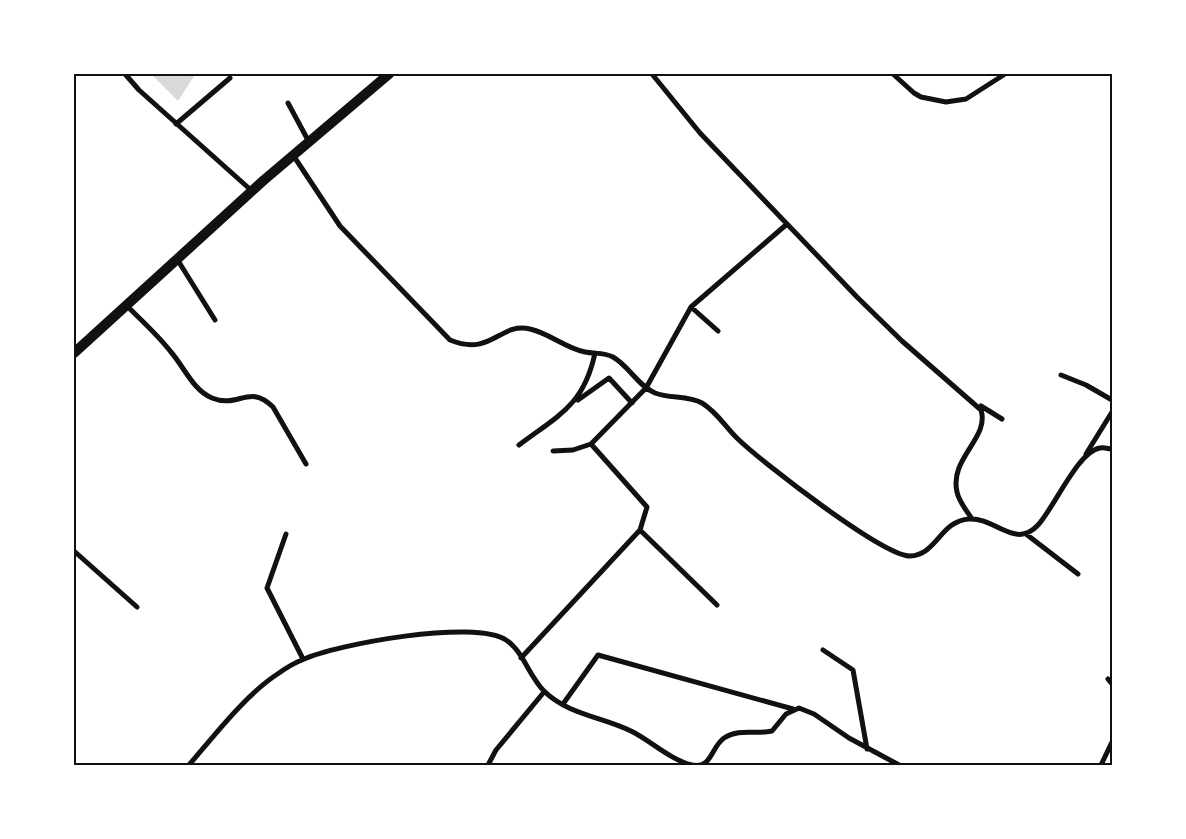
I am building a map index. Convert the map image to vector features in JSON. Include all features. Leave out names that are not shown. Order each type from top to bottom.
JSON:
[{"type":"main road","points":[[74,353],[293,155],[389,74]]},
{"type":"street","points":[[126,74],[139,90],[252,192]]},
{"type":"street","points":[[652,74],[700,133],[902,341],[976,403],[1002,419]]},
{"type":"street","points":[[893,74],[921,97],[946,102],[966,99],[1005,74]]},
{"type":"street","points":[[176,124],[230,78]]},
{"type":"street","points":[[288,103],[309,142]]},
{"type":"street","points":[[293,155],[340,226],[450,340],[470,346],[482,344],[516,328],[528,328],[575,348],[614,357],[646,388],[657,393],[702,403],[770,467],[890,550],[904,556],[923,553],[952,523],[972,519],[1013,535],[1026,534],[1038,526],[1112,412]]},
{"type":"street","points":[[553,451],[573,450],[591,444],[646,388],[691,307],[787,224]]},
{"type":"street","points":[[176,259],[215,320]]},
{"type":"street","points":[[125,305],[156,335],[188,376],[210,397],[231,400],[251,395],[259,396],[266,400],[306,464]]},
{"type":"street","points":[[691,307],[718,331]]},
{"type":"street","points":[[571,405],[586,383],[595,353]]},
{"type":"street","points":[[1061,375],[1086,385],[1112,400]]},
{"type":"street","points":[[520,445],[609,378],[632,403]]},
{"type":"street","points":[[972,519],[961,503],[956,482],[960,463],[983,423],[981,410],[976,403]]},
{"type":"street","points":[[521,658],[640,530],[647,507],[591,444]]},
{"type":"street","points":[[1082,460],[1091,451],[1100,448],[1112,449]]},
{"type":"street","points":[[640,530],[717,605]]},
{"type":"street","points":[[286,534],[266,588],[303,659]]},
{"type":"street","points":[[1026,534],[1078,574]]},
{"type":"street","points":[[74,551],[137,607]]},
{"type":"street","points":[[189,765],[251,697],[277,674],[303,659],[390,638],[451,632],[494,635],[505,639],[521,658],[544,692],[562,704],[633,731],[667,753],[693,765],[708,761],[724,739],[740,731],[772,731],[793,709]]},
{"type":"street","points":[[823,650],[853,670],[867,748]]},
{"type":"street","points":[[562,704],[598,655],[793,709],[800,708],[814,714],[867,748],[899,765]]},
{"type":"street","points":[[488,765],[496,750],[544,692]]},
{"type":"street","points":[[1101,765],[1112,742]]},
{"type":"shaded area","points":[[151,74],[193,74],[194,76],[178,101]]}]
